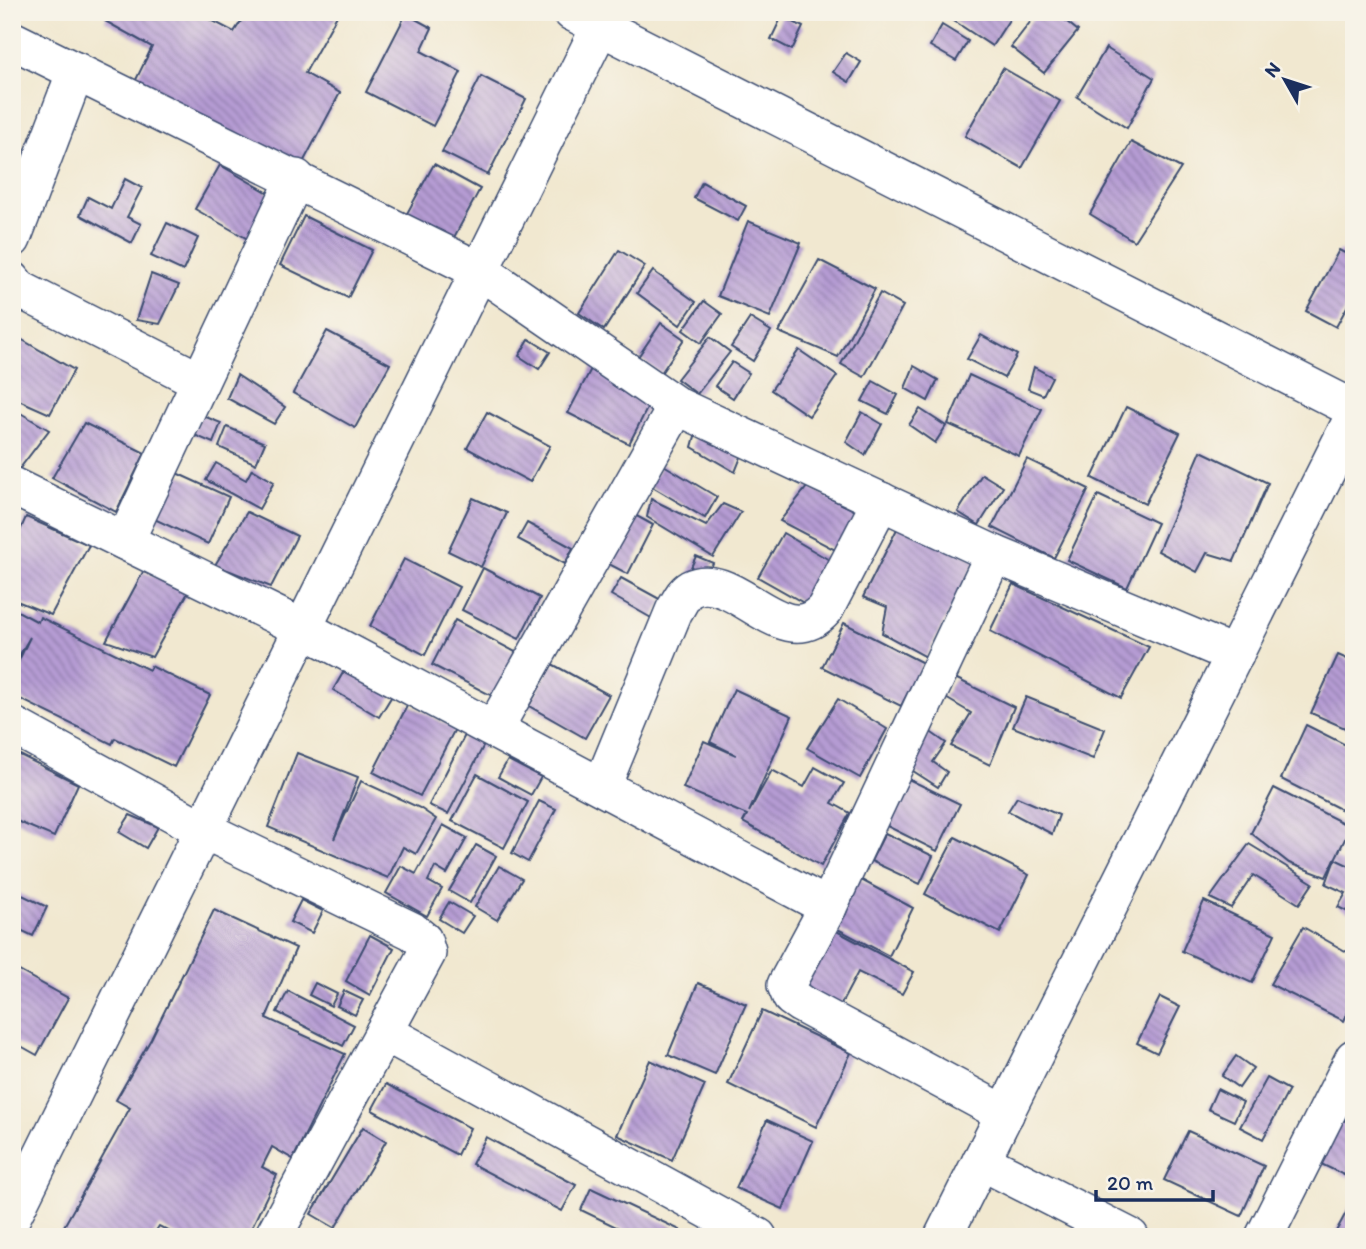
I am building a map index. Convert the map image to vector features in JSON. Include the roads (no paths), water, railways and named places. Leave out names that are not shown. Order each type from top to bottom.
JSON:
[{"type":"street","points":[[12,1217],[482,272],[586,20],[1354,409]]},
{"type":"street","points":[[12,40],[482,272],[677,406],[994,554],[1235,655]]},
{"type":"street","points":[[12,239],[76,71]]},
{"type":"street","points":[[125,541],[296,178]]},
{"type":"street","points":[[12,280],[19,289],[200,381]]},
{"type":"street","points":[[494,729],[677,406]]},
{"type":"street","points":[[943,1237],[1354,416]]},
{"type":"street","points":[[12,486],[304,629],[828,906]]},
{"type":"street","points":[[601,786],[674,611],[687,590],[703,585],[728,593],[793,625],[816,619],[825,609],[881,501]]},
{"type":"street","points":[[994,554],[828,906],[786,985],[791,997],[1005,1114]]},
{"type":"street","points":[[12,725],[204,830],[412,931],[423,940],[428,953],[273,1237]]},
{"type":"street","points":[[384,1032],[758,1237]]},
{"type":"street","points":[[1264,1237],[1348,1082]]},
{"type":"street","points":[[981,1161],[1130,1237]]}]
